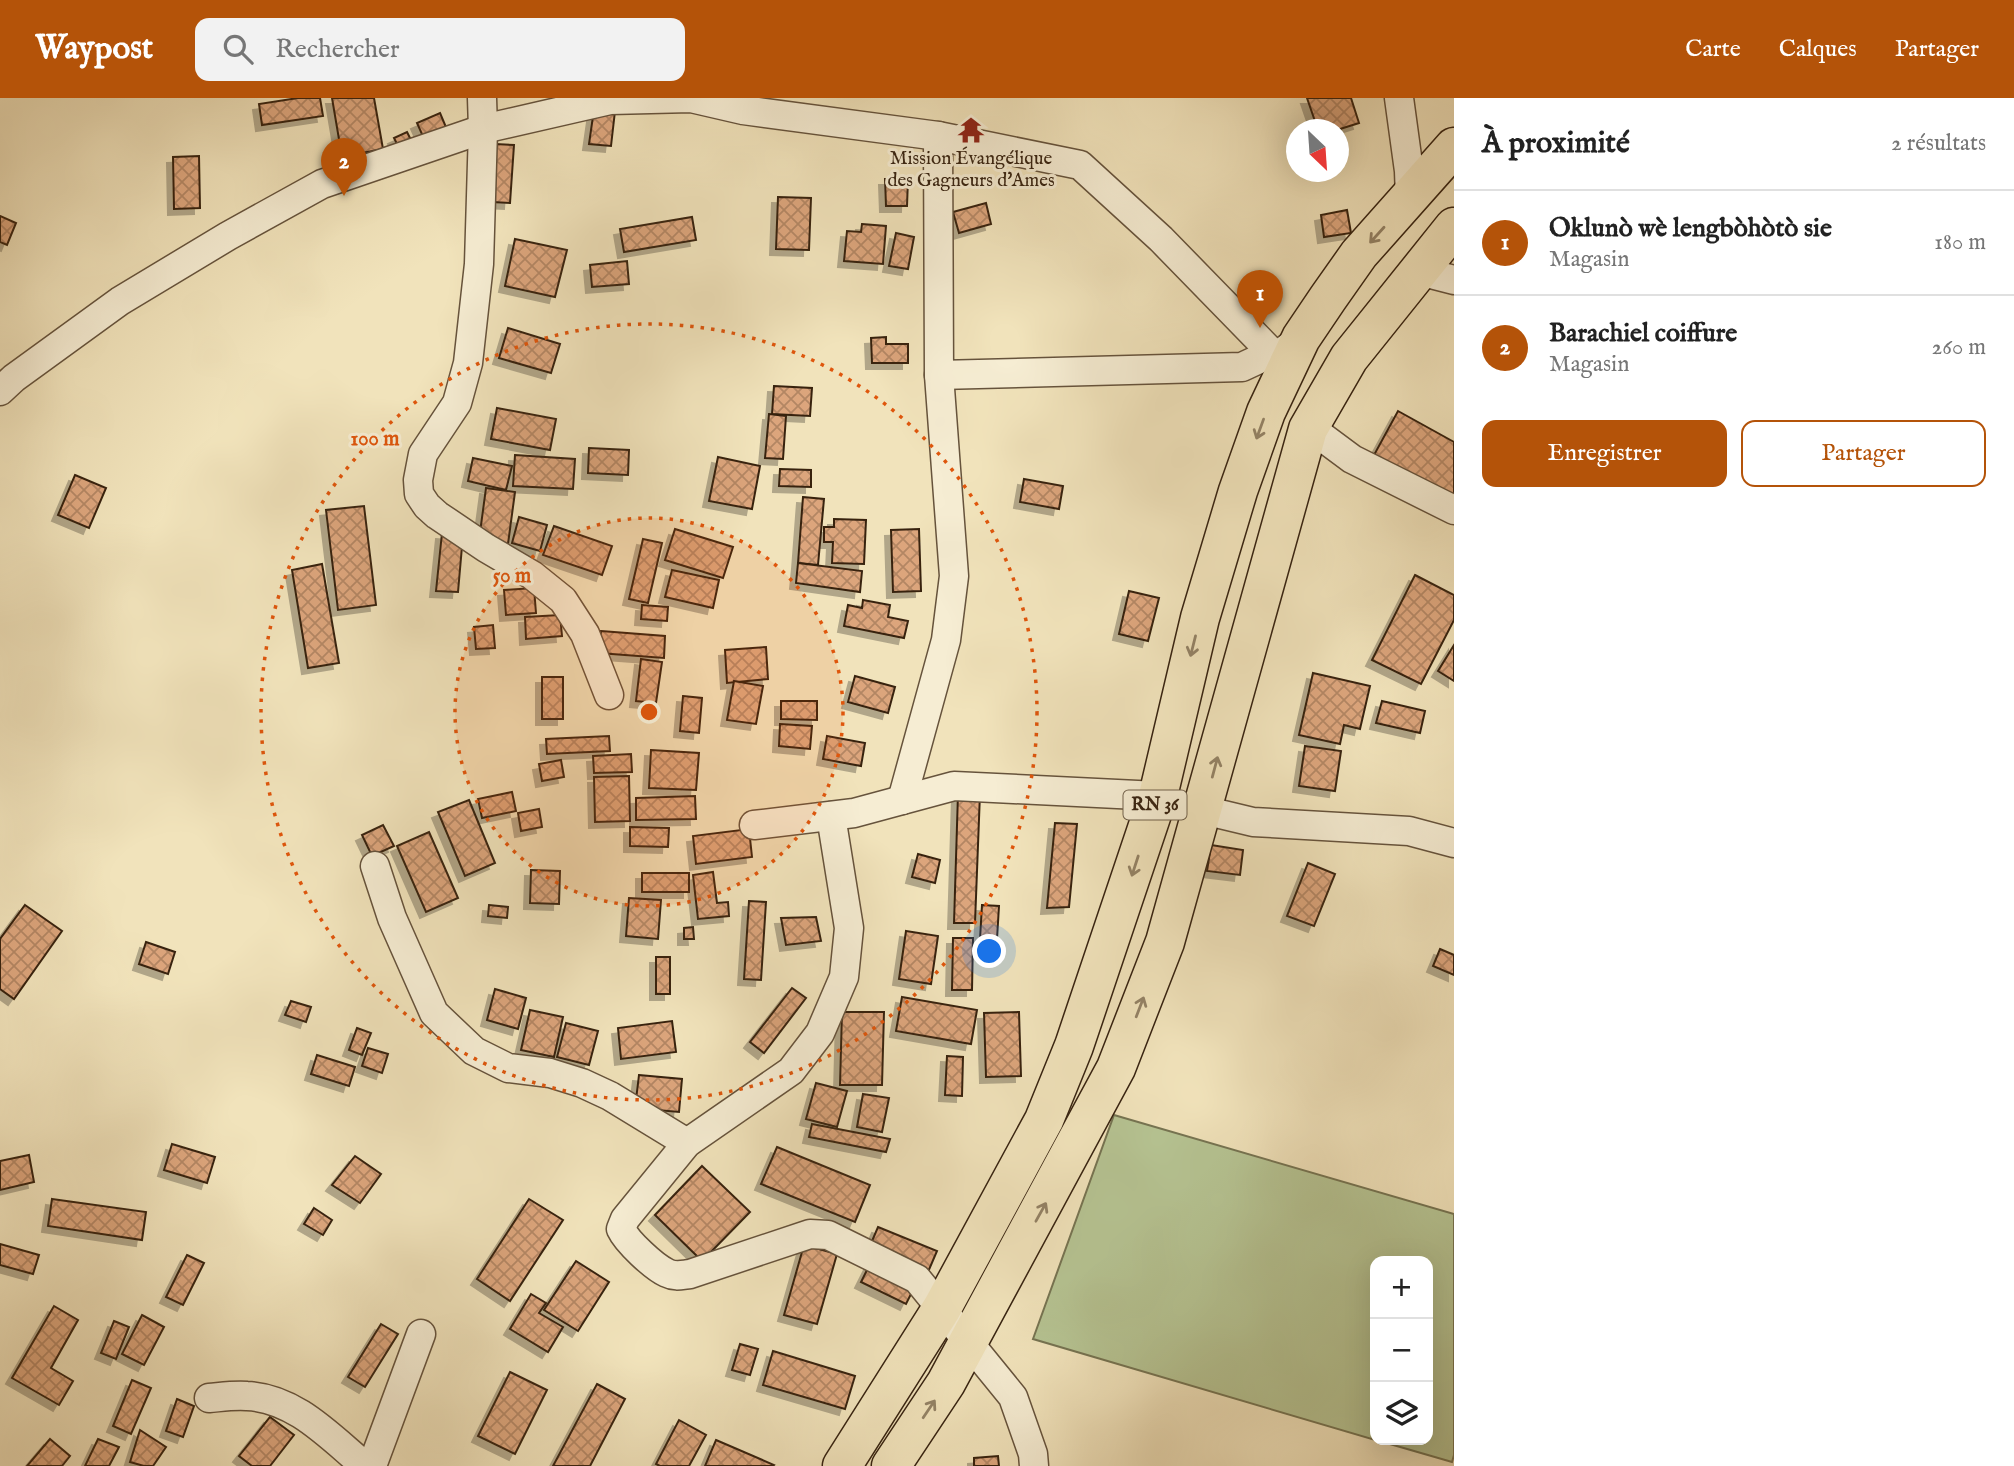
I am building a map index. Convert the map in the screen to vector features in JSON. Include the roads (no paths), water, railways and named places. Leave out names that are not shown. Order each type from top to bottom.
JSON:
[{"type":"main road","name":"RN 36","points":[[842,1466],[942,1308],[1044,1120],[1074,1046],[1157,796],[1200,618],[1238,491],[1266,412],[1280,359],[1359,254],[1454,147]]},
{"type":"main road","name":"RN 36","points":[[891,1466],[946,1383],[1116,1068],[1165,942],[1308,429],[1349,358],[1437,276],[1454,228]]},
{"type":"street","points":[[482,98],[479,264],[468,363],[457,403],[423,454],[418,480],[419,494],[437,515],[532,575],[563,600],[585,634],[609,695]]},
{"type":"street","points":[[0,391],[120,301],[228,236],[322,184],[483,129],[610,100],[691,98],[743,110],[938,136],[1080,165],[1161,239],[1280,359]]},
{"type":"street","points":[[1399,98],[1410,198]]},
{"type":"street","points":[[902,800],[946,640],[954,576],[939,375],[938,136]]},
{"type":"street","points":[[939,375],[1242,368],[1257,360],[1280,359]]},
{"type":"street","points":[[1308,429],[1352,459],[1454,510]]},
{"type":"street","points":[[754,825],[865,811],[954,786],[1157,796]]},
{"type":"street","points":[[1203,810],[1253,822],[1409,831],[1454,843]]},
{"type":"street","points":[[831,816],[849,928],[844,977],[820,1033],[791,1071],[687,1143],[625,1219],[621,1229],[626,1238],[665,1272],[677,1276],[810,1234],[828,1235],[917,1279],[1013,1397],[1033,1454],[1034,1466]]},
{"type":"street","points":[[375,866],[392,918],[434,1013],[474,1051],[508,1068],[550,1073],[582,1083],[687,1143]]},
{"type":"street","points":[[372,1466],[421,1334]]},
{"type":"street","points":[[209,1398],[248,1396],[271,1400],[294,1409],[365,1466]]},
{"type":"place","name":"Mission Évangélique des Gagneurs d'Ames","points":[[971,130]]},
{"type":"place","name":"Barachiel coiffure","points":[[344,196]]},
{"type":"place","name":"Oklunò wè lengbòhòtò sie","points":[[1260,328]]}]
